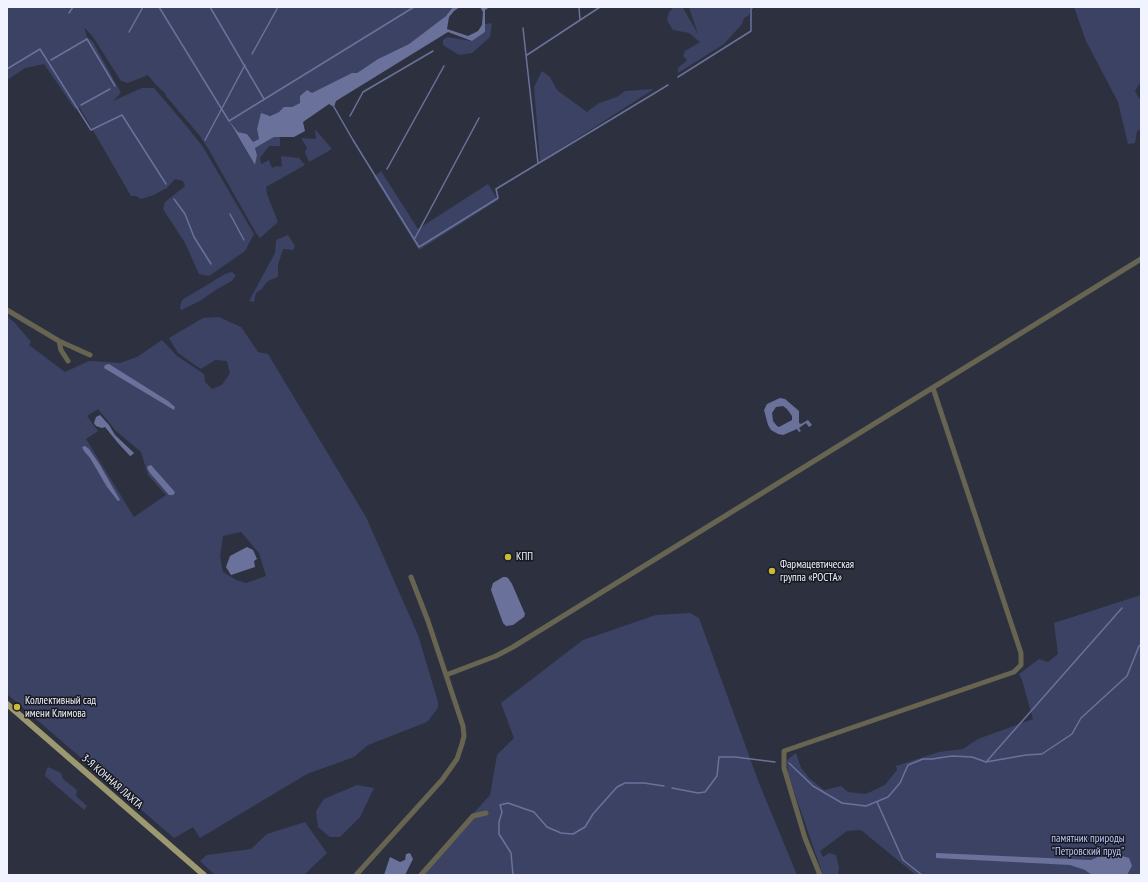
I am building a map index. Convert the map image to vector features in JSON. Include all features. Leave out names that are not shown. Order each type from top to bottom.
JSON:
[{"type":"main road","name":"3-Я КОННАЯ ЛАХТА","points":[[7,704],[204,875]]},
{"type":"street","points":[[446,675],[496,656],[1141,259]]},
{"type":"street","points":[[7,310],[59,342],[90,355]]},
{"type":"street","points":[[59,342],[61,350],[68,361]]},
{"type":"street","points":[[820,875],[805,838],[784,768],[784,751],[1014,672],[1021,665],[1021,653],[933,388]]},
{"type":"street","points":[[356,875],[442,780],[460,752],[464,736],[463,726],[428,621],[411,577]]},
{"type":"street","points":[[421,875],[473,816],[486,813]]},
{"type":"green space","points":[[7,7],[453,7],[446,16],[409,44],[378,59],[357,73],[300,103],[260,119],[257,129],[259,139],[253,142],[247,134],[238,132],[230,124],[255,165],[257,155],[255,148],[274,137],[280,137],[280,146],[269,146],[260,158],[261,164],[269,160],[272,168],[276,166],[282,167],[281,156],[299,158],[305,165],[266,187],[267,194],[278,222],[260,238],[200,136],[165,93],[148,75],[128,83],[121,81],[93,37],[84,27],[87,37],[93,42],[121,93],[113,101],[142,88],[154,88],[203,147],[254,234],[245,251],[209,276],[199,274],[185,243],[163,209],[165,202],[185,186],[183,181],[175,179],[167,188],[154,195],[141,199],[136,196],[131,196],[80,108],[75,109],[44,64],[25,68],[7,80]]},
{"type":"green space","points":[[674,7],[684,7],[683,8],[698,34],[689,7],[750,7],[750,13],[744,18],[742,24],[724,44],[678,73],[678,68],[687,60],[683,56],[685,51],[700,42],[689,33],[673,30],[667,20],[669,12]]},
{"type":"green space","points":[[1074,7],[1141,7],[1141,81],[1135,91],[1141,102],[1141,129],[1137,131],[1135,143],[1128,144],[1118,102],[1086,41]]},
{"type":"green space","points":[[492,23],[490,37],[472,53],[459,55],[443,45],[443,40],[447,37],[472,41],[485,32],[485,24]]},
{"type":"green space","points":[[542,71],[550,77],[557,90],[587,112],[599,103],[617,97],[625,91],[654,89],[540,162],[534,87]]},
{"type":"green space","points":[[315,129],[332,149],[309,162],[305,152],[307,148],[301,138],[316,139]]},
{"type":"green space","points":[[381,171],[418,229],[488,184],[498,200],[419,250],[374,177]]},
{"type":"green space","points":[[288,235],[295,246],[293,250],[283,249],[278,265],[278,277],[270,280],[256,293],[254,302],[249,301],[275,253],[276,240]]},
{"type":"green space","points":[[232,272],[236,275],[232,281],[200,301],[181,310],[180,307],[182,300],[225,274]]},
{"type":"green space","points":[[7,316],[31,342],[29,345],[65,372],[89,361],[120,363],[137,357],[162,340],[177,356],[204,374],[205,382],[212,389],[222,385],[230,373],[227,361],[215,360],[201,369],[178,353],[169,338],[203,318],[219,317],[241,327],[258,352],[268,354],[366,517],[418,635],[438,702],[438,708],[427,722],[368,745],[354,757],[307,774],[200,838],[193,827],[174,838],[7,694]],"holes":[[[98,409],[116,431],[141,452],[148,475],[166,495],[134,517],[86,439],[98,431],[87,416]],[[241,532],[259,553],[266,576],[246,583],[236,580],[223,572],[220,557],[223,536]]]},
{"type":"green space","name":"памятник природы \"Петровский пруд\"","points":[[1141,595],[1141,875],[916,875],[861,830],[847,831],[820,851],[823,857],[829,853],[836,855],[839,867],[838,875],[823,875],[788,774],[787,760],[796,753],[801,768],[809,778],[824,790],[841,786],[848,792],[866,794],[885,785],[897,770],[896,766],[939,752],[963,749],[978,739],[1033,719],[1019,674],[1039,659],[1048,662],[1058,654],[1054,623]]},
{"type":"green space","points":[[690,613],[699,618],[759,783],[797,875],[418,875],[490,795],[497,755],[514,738],[501,703],[583,640],[656,615]]},
{"type":"green space","points":[[48,767],[61,773],[63,779],[77,790],[76,796],[87,806],[84,810],[45,776]]},
{"type":"green space","points":[[357,785],[374,788],[360,817],[340,837],[330,837],[318,827],[316,811],[324,799]]},
{"type":"green space","points":[[305,822],[327,853],[304,875],[215,875],[200,861],[207,855],[251,849],[267,834]]},
{"type":"shaded area","points":[[453,7],[460,7],[449,17],[447,29],[468,36],[478,31],[482,25],[483,12],[480,7],[490,7],[485,10],[485,32],[472,41],[448,32],[336,101],[334,107],[329,104],[303,122],[305,131],[294,137],[274,137],[255,148],[257,155],[255,165],[229,121],[238,132],[247,134],[253,142],[259,139],[257,129],[261,113],[270,116],[279,112],[284,107],[292,107],[300,103],[300,96],[307,90],[312,93],[352,73],[357,73],[378,59],[409,44],[446,16]]},
{"type":"shaded area","points":[[109,364],[168,401],[175,407],[174,410],[104,368],[105,365]]},
{"type":"shaded area","points":[[780,398],[785,399],[799,411],[799,423],[801,424],[808,420],[812,425],[809,427],[806,423],[799,428],[801,431],[799,432],[797,429],[783,435],[778,434],[771,430],[768,425],[764,410],[767,404]],"holes":[[[783,406],[792,416],[792,420],[779,427],[777,426],[773,421],[772,413],[776,407]]]},
{"type":"shaded area","points":[[100,415],[115,435],[134,453],[132,455],[130,456],[105,427],[102,428],[96,426],[94,423],[96,417]]},
{"type":"shaded area","points":[[85,446],[89,449],[100,465],[120,500],[118,501],[107,487],[90,458],[84,451],[82,447]]},
{"type":"shaded area","points":[[151,465],[174,491],[175,493],[173,495],[169,495],[150,473],[147,468]]},
{"type":"shaded area","points":[[247,547],[253,550],[257,559],[254,561],[255,567],[231,575],[226,567],[230,556]]},
{"type":"shaded area","points":[[503,577],[508,578],[512,584],[525,614],[524,617],[513,625],[506,626],[503,623],[491,590],[493,583]]},
{"type":"shaded area","points":[[410,853],[413,859],[405,875],[384,875],[390,857],[400,862],[405,860],[406,854]]},
{"type":"shaded area","points":[[936,853],[1091,860],[1098,857],[1105,857],[1112,853],[1129,858],[1132,866],[1127,875],[1092,875],[1085,870],[1070,865],[936,858]]},
{"type":"waterway","points":[[69,13],[73,7]]},
{"type":"waterway","points":[[129,32],[143,7]]},
{"type":"waterway","points":[[159,7],[229,121],[414,7]]},
{"type":"waterway","points":[[210,7],[264,99]]},
{"type":"waterway","points":[[252,54],[278,7]]},
{"type":"waterway","points":[[579,7],[580,20]]},
{"type":"waterway","points":[[527,55],[600,7]]},
{"type":"waterway","points":[[678,77],[751,31],[751,9],[753,7]]},
{"type":"waterway","points":[[523,28],[538,163]]},
{"type":"waterway","points":[[51,60],[87,39],[115,86]]},
{"type":"waterway","points":[[7,69],[40,49],[91,130],[122,115],[166,184]]},
{"type":"waterway","points":[[350,116],[363,92],[433,51]]},
{"type":"waterway","points":[[205,140],[245,65]]},
{"type":"waterway","points":[[387,169],[444,66]]},
{"type":"waterway","points":[[334,107],[419,247],[498,198],[496,189],[668,85]]},
{"type":"waterway","points":[[81,105],[110,89]]},
{"type":"waterway","points":[[415,238],[479,118]]},
{"type":"waterway","points":[[174,199],[185,214],[194,237],[211,264]]},
{"type":"waterway","points":[[230,214],[244,240]]},
{"type":"waterway","points":[[987,761],[1122,608]]},
{"type":"waterway","points":[[789,763],[813,786],[842,803],[866,806],[888,797],[900,783],[908,765],[923,759],[952,756],[972,757],[986,762],[1026,755],[1042,754],[1072,734],[1081,718],[1127,676],[1139,646],[1141,645]]},
{"type":"waterway","points":[[672,788],[698,793],[705,792],[717,776],[719,757],[735,757],[775,762]]},
{"type":"waterway","points":[[513,875],[511,853],[499,834],[499,822],[502,812],[500,805],[508,803],[534,812],[547,827],[561,833],[573,834],[585,827],[593,814],[617,787],[625,783],[644,783],[664,786]]},
{"type":"waterway","points":[[877,802],[903,860],[922,875]]},
{"type":"place","name":"КПП","points":[[508,557]]},
{"type":"place","name":"Фармацевтическая группа «РОСТА»","points":[[772,571]]},
{"type":"place","name":"Коллективный сад имени Климова","points":[[17,707]]}]
